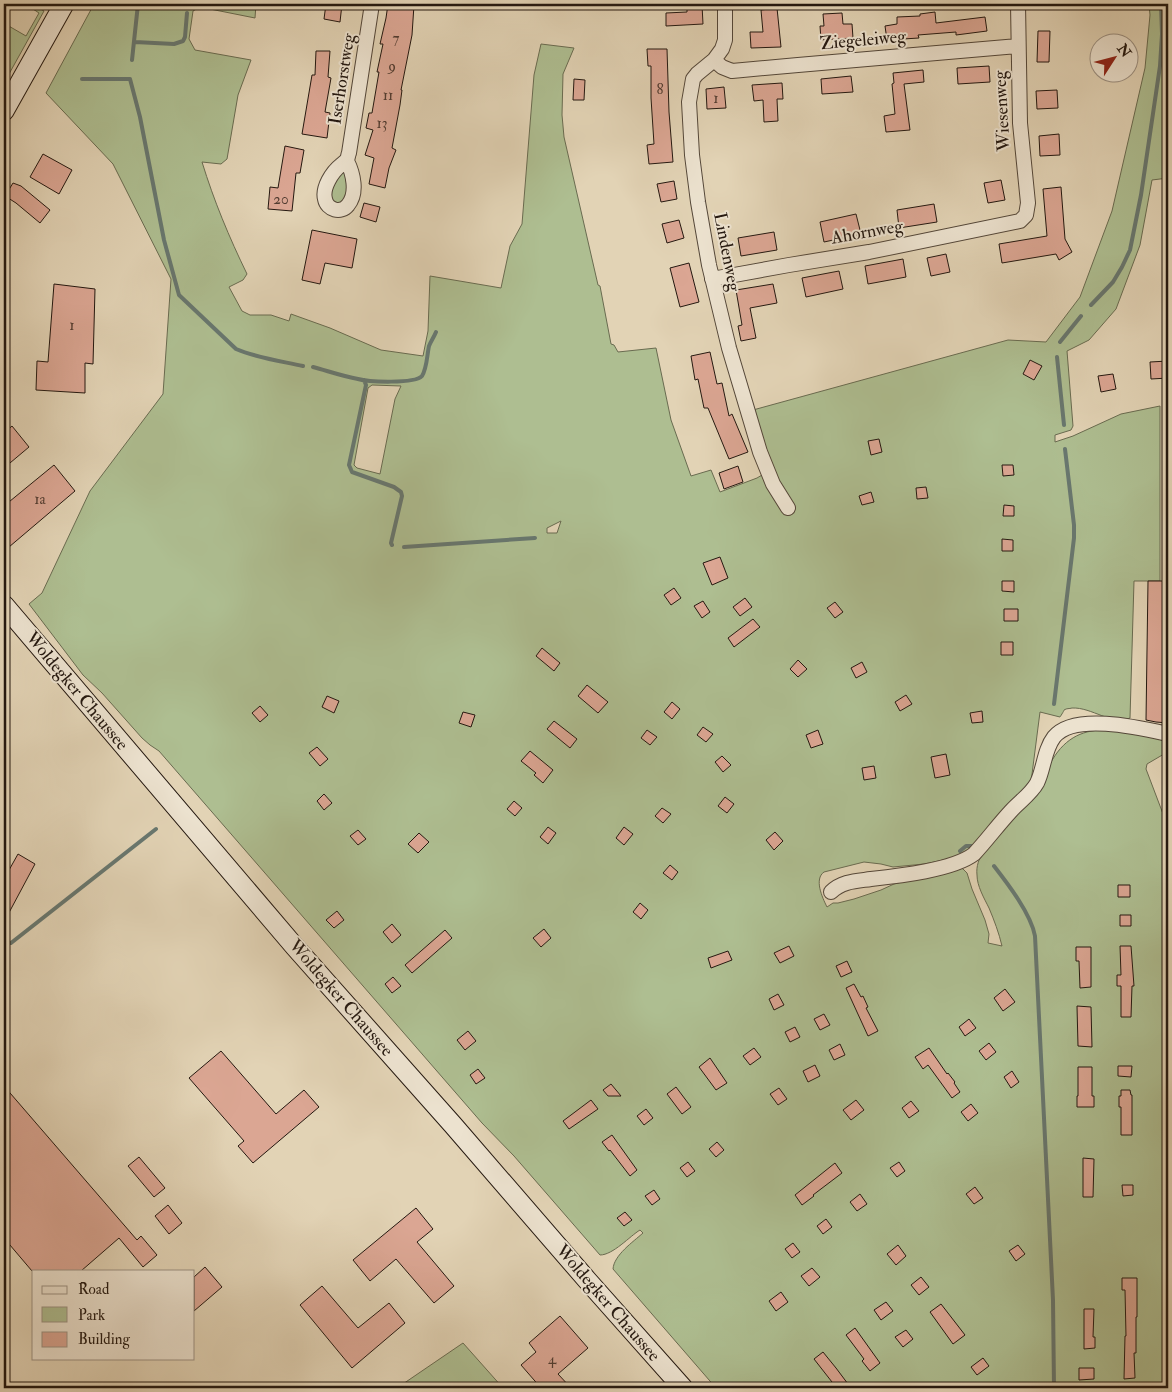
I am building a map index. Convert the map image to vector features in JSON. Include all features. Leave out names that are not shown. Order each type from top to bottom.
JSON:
[{"type":"main road","points":[[4,111],[64,4]]},
{"type":"main road","name":"Woldegker Chaussee","points":[[4,605],[296,947],[683,1388]]},
{"type":"street","name":"Iserhorstweg","points":[[347,161],[372,4]]},
{"type":"street","name":"Lindenweg","points":[[725,4],[725,40],[722,49],[714,60],[693,79],[689,102],[692,155],[712,279],[729,348],[760,452],[771,479],[788,508]]},
{"type":"street","name":"Wiesenweg","points":[[1018,4],[1020,123],[1028,203],[1026,216]]},
{"type":"street","name":"Ziegeleiweg","points":[[714,60],[722,67],[732,71],[1018,46]]},
{"type":"street","name":"Ahornweg","points":[[712,279],[869,252],[1020,222],[1026,216]]},
{"type":"street","points":[[831,892],[845,883],[913,873],[967,859],[974,854],[1036,785],[1054,738],[1068,728],[1102,723],[1168,734]]},
{"type":"green space","points":[[94,4],[256,4],[255,18],[200,7],[193,11],[189,39],[195,50],[251,60],[238,95],[227,159],[221,164],[202,162],[222,219],[247,274],[243,280],[229,287],[242,311],[250,315],[271,315],[289,321],[291,314],[381,350],[423,356],[428,331],[430,276],[501,288],[510,246],[522,224],[534,75],[541,44],[574,48],[563,74],[562,115],[564,137],[598,285],[600,286],[611,344],[614,345],[618,352],[656,348],[671,420],[691,476],[711,470],[720,492],[757,478],[772,469],[753,410],[1008,340],[1046,342],[1080,297],[1112,211],[1145,68],[1150,15],[1149,4],[1168,4],[1168,178],[1152,180],[1140,245],[1116,309],[1089,340],[1067,351],[1073,426],[1071,430],[1055,435],[1055,442],[1073,436],[1121,414],[1160,406],[1160,581],[1134,581],[1130,718],[1116,720],[1079,708],[1065,709],[1060,717],[1040,712],[1031,782],[971,849],[957,857],[924,864],[893,867],[864,862],[824,872],[821,875],[819,884],[827,907],[833,903],[854,899],[894,884],[960,867],[967,873],[985,920],[989,934],[988,943],[1002,946],[995,922],[978,883],[978,863],[983,852],[1047,770],[1058,752],[1070,740],[1084,733],[1098,730],[1132,732],[1168,739],[1168,754],[1164,754],[1147,764],[1146,769],[1168,827],[1168,1388],[716,1388],[613,1269],[620,1254],[643,1233],[640,1230],[616,1249],[600,1255],[514,1156],[482,1123],[159,751],[142,738],[102,693],[83,675],[29,604],[42,593],[90,491],[163,394],[171,279],[113,164],[46,93]],"holes":[[[372,385],[401,386],[395,399],[380,474],[357,468],[354,465],[368,388]],[[561,521],[557,533],[547,533],[547,528]]]},
{"type":"green space","points":[[35,7],[44,11],[4,83],[4,19],[7,25],[26,36],[39,13],[33,9]]},
{"type":"green space","points":[[345,170],[348,195],[346,200],[338,205],[331,201],[331,185]]},
{"type":"green space","points":[[463,1343],[503,1388],[397,1388]]},
{"type":"building","points":[[326,4],[342,4],[340,22],[324,19]]},
{"type":"building","points":[[388,4],[414,5],[412,35],[392,148],[396,150],[389,168],[385,188],[369,184],[374,158],[365,155],[373,130],[366,128],[369,113],[372,113],[379,72],[377,72],[383,44],[380,44]]},
{"type":"building","points":[[687,5],[702,5],[703,24],[666,26],[666,13],[687,12]]},
{"type":"building","points":[[777,8],[781,47],[751,48],[750,32],[763,32],[761,10]]},
{"type":"building","points":[[935,12],[936,23],[985,17],[987,31],[956,35],[956,32],[918,35],[919,38],[887,40],[885,26],[897,24],[897,17],[920,16],[920,14]]},
{"type":"building","points":[[842,13],[843,24],[852,24],[853,38],[821,40],[820,26],[824,26],[823,14]]},
{"type":"building","points":[[1038,31],[1050,31],[1049,62],[1037,62]]},
{"type":"building","points":[[647,49],[667,49],[673,162],[649,164],[647,145],[654,144],[651,66],[648,66]]},
{"type":"building","points":[[316,51],[330,51],[328,77],[331,78],[325,112],[330,113],[327,138],[302,134],[312,75],[315,75]]},
{"type":"building","points":[[989,66],[990,82],[958,84],[957,68]]},
{"type":"building","points":[[923,70],[924,82],[904,84],[910,130],[886,132],[884,116],[895,114],[892,84],[894,83],[893,73]]},
{"type":"building","points":[[851,76],[853,92],[822,94],[821,79]]},
{"type":"building","points":[[574,79],[585,80],[584,100],[573,100]]},
{"type":"building","points":[[782,83],[783,99],[777,99],[778,121],[764,122],[763,100],[754,101],[752,85]]},
{"type":"building","points":[[724,87],[726,108],[707,109],[706,89]]},
{"type":"building","points":[[1057,90],[1058,108],[1037,109],[1036,91]]},
{"type":"building","points":[[1059,134],[1060,155],[1040,156],[1039,136]]},
{"type":"building","points":[[285,146],[304,150],[300,173],[296,173],[292,211],[268,209],[270,187],[278,188]]},
{"type":"building","points":[[43,154],[72,170],[59,194],[30,177]]},
{"type":"building","points":[[1001,180],[1005,200],[988,203],[984,183]]},
{"type":"building","points":[[674,181],[677,199],[661,202],[657,184]]},
{"type":"building","points":[[13,183],[21,186],[50,210],[40,223],[5,196]]},
{"type":"building","points":[[1061,187],[1065,239],[1072,252],[1059,260],[1056,254],[1002,263],[999,244],[1047,236],[1043,189]]},
{"type":"building","points":[[364,203],[380,207],[376,222],[360,217]]},
{"type":"building","points":[[934,204],[937,222],[899,228],[897,210]]},
{"type":"building","points":[[856,214],[861,234],[824,242],[820,222]]},
{"type":"building","points":[[679,220],[684,238],[667,243],[662,224]]},
{"type":"building","points":[[312,230],[357,239],[352,268],[325,263],[320,284],[302,280]]},
{"type":"building","points":[[774,232],[777,250],[741,256],[738,238]]},
{"type":"building","points":[[946,254],[950,272],[931,276],[927,258]]},
{"type":"building","points":[[903,259],[906,277],[868,284],[865,266]]},
{"type":"building","points":[[689,263],[699,302],[680,307],[670,268]]},
{"type":"building","points":[[839,271],[843,289],[806,297],[802,278]]},
{"type":"building","points":[[54,284],[95,289],[93,364],[85,363],[85,393],[36,390],[37,361],[48,362]]},
{"type":"building","points":[[773,284],[777,303],[750,308],[756,338],[741,341],[738,326],[742,325],[736,290]]},
{"type":"building","points":[[710,352],[717,384],[722,383],[729,416],[732,414],[748,452],[729,459],[708,408],[704,408],[698,379],[695,380],[691,356]]},
{"type":"building","points":[[1030,360],[1042,366],[1034,380],[1023,374]]},
{"type":"building","points":[[1168,361],[1168,378],[1151,379],[1150,362]]},
{"type":"building","points":[[1113,374],[1116,389],[1101,392],[1098,376]]},
{"type":"building","points":[[12,426],[29,447],[4,468],[4,433]]},
{"type":"building","points":[[879,439],[882,452],[871,455],[868,441]]},
{"type":"building","points":[[54,465],[75,491],[9,547],[4,541],[4,506]]},
{"type":"building","points":[[1002,465],[1013,465],[1014,475],[1003,476]]},
{"type":"building","points":[[738,466],[743,482],[724,489],[719,473]]},
{"type":"building","points":[[926,487],[928,498],[917,499],[916,488]]},
{"type":"building","points":[[871,492],[874,502],[862,505],[859,496]]},
{"type":"building","points":[[1004,505],[1014,506],[1014,516],[1003,516]]},
{"type":"building","points":[[1002,539],[1013,540],[1013,551],[1002,551]]},
{"type":"building","points":[[720,557],[728,578],[712,585],[703,563]]},
{"type":"building","points":[[1002,581],[1014,581],[1014,592],[1002,591]]},
{"type":"building","points":[[1148,581],[1168,581],[1168,723],[1146,720]]},
{"type":"building","points":[[674,588],[681,598],[671,605],[664,595]]},
{"type":"building","points":[[745,598],[752,607],[740,616],[733,607]]},
{"type":"building","points":[[703,601],[710,612],[702,618],[694,606]]},
{"type":"building","points":[[835,602],[843,612],[835,618],[827,608]]},
{"type":"building","points":[[1004,609],[1018,609],[1018,621],[1004,621]]},
{"type":"building","points":[[753,619],[760,627],[734,647],[728,638]]},
{"type":"building","points":[[1001,642],[1013,642],[1013,655],[1001,655]]},
{"type":"building","points":[[542,648],[560,663],[554,671],[536,656]]},
{"type":"building","points":[[798,660],[807,669],[798,677],[790,669]]},
{"type":"building","points":[[862,662],[867,672],[856,678],[851,668]]},
{"type":"building","points":[[587,685],[608,702],[598,713],[578,696]]},
{"type":"building","points":[[906,695],[912,704],[900,711],[895,702]]},
{"type":"building","points":[[327,696],[339,701],[334,713],[322,707]]},
{"type":"building","points":[[672,702],[680,709],[672,719],[664,712]]},
{"type":"building","points":[[260,706],[268,715],[260,722],[252,713]]},
{"type":"building","points":[[982,711],[983,722],[972,723],[970,713]]},
{"type":"building","points":[[463,712],[475,715],[471,727],[459,723]]},
{"type":"building","points":[[554,721],[577,739],[570,748],[547,729]]},
{"type":"building","points":[[703,727],[713,734],[706,742],[697,735]]},
{"type":"building","points":[[647,730],[657,737],[650,745],[641,738]]},
{"type":"building","points":[[818,730],[823,744],[811,748],[806,735]]},
{"type":"building","points":[[317,747],[328,759],[320,766],[309,753]]},
{"type":"building","points":[[530,751],[553,770],[543,783],[534,775],[536,773],[521,761]]},
{"type":"building","points":[[946,754],[950,775],[935,778],[931,757]]},
{"type":"building","points":[[722,756],[731,765],[723,772],[715,762]]},
{"type":"building","points":[[874,766],[876,778],[864,780],[862,768]]},
{"type":"building","points":[[324,794],[332,803],[324,810],[317,801]]},
{"type":"building","points":[[725,797],[734,804],[727,813],[718,806]]},
{"type":"building","points":[[514,801],[522,808],[515,816],[507,809]]},
{"type":"building","points":[[662,808],[671,814],[663,823],[655,816]]},
{"type":"building","points":[[548,827],[556,833],[548,844],[540,837]]},
{"type":"building","points":[[624,827],[633,834],[624,845],[616,838]]},
{"type":"building","points":[[358,830],[366,839],[358,845],[350,836]]},
{"type":"building","points":[[775,832],[783,841],[774,850],[766,840]]},
{"type":"building","points":[[419,833],[429,842],[418,853],[408,844]]},
{"type":"building","points":[[18,854],[35,864],[4,922],[4,879]]},
{"type":"building","points":[[670,865],[678,872],[672,880],[663,873]]},
{"type":"building","points":[[1118,885],[1130,885],[1130,897],[1118,897]]},
{"type":"building","points":[[640,903],[648,910],[641,919],[633,912]]},
{"type":"building","points":[[337,911],[344,920],[334,928],[326,920]]},
{"type":"building","points":[[1120,915],[1131,915],[1131,926],[1120,926]]},
{"type":"building","points":[[392,924],[401,935],[392,943],[383,932]]},
{"type":"building","points":[[544,929],[551,938],[541,947],[533,938]]},
{"type":"building","points":[[445,930],[452,938],[412,973],[405,965]]},
{"type":"building","points":[[789,946],[794,956],[780,963],[774,953]]},
{"type":"building","points":[[1120,946],[1131,946],[1134,986],[1132,986],[1131,1017],[1121,1017],[1121,986],[1117,986],[1117,975],[1121,975]]},
{"type":"building","points":[[1076,947],[1091,947],[1091,987],[1080,988],[1079,961],[1076,961]]},
{"type":"building","points":[[728,951],[732,960],[711,968],[708,958]]},
{"type":"building","points":[[847,961],[852,972],[841,977],[836,966]]},
{"type":"building","points":[[393,977],[401,986],[392,993],[385,984]]},
{"type":"building","points":[[854,984],[861,997],[863,996],[868,1007],[866,1008],[878,1031],[868,1036],[846,988]]},
{"type":"building","points":[[1005,989],[1015,1002],[1003,1011],[994,998]]},
{"type":"building","points":[[778,994],[784,1005],[774,1010],[769,999]]},
{"type":"building","points":[[1077,1006],[1091,1007],[1092,1047],[1078,1046]]},
{"type":"building","points":[[824,1014],[830,1025],[820,1030],[814,1019]]},
{"type":"building","points":[[969,1019],[976,1028],[965,1036],[959,1027]]},
{"type":"building","points":[[795,1027],[800,1037],[790,1042],[785,1032]]},
{"type":"building","points":[[468,1031],[476,1041],[465,1050],[457,1040]]},
{"type":"building","points":[[989,1043],[996,1052],[986,1060],[979,1051]]},
{"type":"building","points":[[840,1044],[845,1055],[834,1060],[829,1050]]},
{"type":"building","points":[[754,1048],[761,1057],[750,1065],[743,1056]]},
{"type":"building","points":[[929,1048],[955,1082],[960,1092],[952,1098],[928,1065],[923,1069],[915,1057]]},
{"type":"building","points":[[221,1051],[276,1114],[304,1090],[319,1107],[253,1163],[238,1146],[244,1141],[189,1078]]},
{"type":"building","points":[[710,1058],[727,1083],[716,1090],[699,1067]]},
{"type":"building","points":[[815,1065],[820,1076],[808,1082],[803,1071]]},
{"type":"building","points":[[1118,1066],[1132,1066],[1131,1077],[1118,1076]]},
{"type":"building","points":[[1078,1067],[1092,1067],[1094,1107],[1077,1107]]},
{"type":"building","points":[[478,1069],[485,1078],[476,1084],[470,1075]]},
{"type":"building","points":[[1012,1071],[1019,1082],[1011,1088],[1004,1077]]},
{"type":"building","points":[[611,1084],[621,1096],[608,1096],[603,1090]]},
{"type":"building","points":[[4,1086],[137,1240],[141,1236],[157,1255],[143,1267],[119,1238],[82,1270],[32,1271],[4,1238]]},
{"type":"building","points":[[676,1087],[691,1107],[682,1114],[667,1094]]},
{"type":"building","points":[[779,1088],[787,1099],[778,1105],[770,1094]]},
{"type":"building","points":[[1121,1090],[1130,1090],[1132,1095],[1132,1135],[1121,1135],[1119,1096],[1121,1096]]},
{"type":"building","points":[[591,1100],[598,1109],[569,1129],[563,1121]]},
{"type":"building","points":[[856,1100],[864,1110],[851,1120],[843,1110]]},
{"type":"building","points":[[911,1101],[919,1111],[909,1118],[902,1108]]},
{"type":"building","points":[[971,1104],[978,1113],[968,1121],[961,1112]]},
{"type":"building","points":[[646,1109],[653,1118],[644,1125],[637,1116]]},
{"type":"building","points":[[612,1135],[637,1170],[630,1176],[602,1142]]},
{"type":"building","points":[[717,1142],[724,1150],[716,1157],[709,1149]]},
{"type":"building","points":[[139,1157],[165,1188],[154,1197],[128,1166]]},
{"type":"building","points":[[1083,1158],[1094,1159],[1093,1197],[1083,1197]]},
{"type":"building","points":[[688,1162],[695,1171],[687,1177],[680,1168]]},
{"type":"building","points":[[899,1162],[905,1171],[897,1177],[890,1168]]},
{"type":"building","points":[[835,1163],[842,1173],[802,1205],[795,1195]]},
{"type":"building","points":[[1122,1185],[1133,1185],[1133,1195],[1123,1196]]},
{"type":"building","points":[[975,1187],[983,1198],[974,1204],[966,1194]]},
{"type":"building","points":[[654,1190],[660,1199],[652,1205],[645,1196]]},
{"type":"building","points":[[860,1194],[867,1204],[857,1211],[850,1202]]},
{"type":"building","points":[[168,1205],[182,1223],[169,1234],[155,1216]]},
{"type":"building","points":[[416,1208],[433,1229],[417,1242],[454,1286],[434,1303],[396,1259],[370,1281],[353,1260]]},
{"type":"building","points":[[625,1212],[632,1220],[624,1226],[617,1218]]},
{"type":"building","points":[[826,1219],[832,1227],[823,1234],[817,1226]]},
{"type":"building","points":[[793,1243],[800,1252],[792,1258],[785,1249]]},
{"type":"building","points":[[898,1245],[906,1256],[896,1265],[887,1254]]},
{"type":"building","points":[[1018,1245],[1025,1254],[1016,1261],[1009,1251]]},
{"type":"building","points":[[205,1267],[222,1287],[195,1310],[195,1276]]},
{"type":"building","points":[[812,1268],[820,1277],[809,1286],[801,1276]]},
{"type":"building","points":[[921,1277],[929,1287],[919,1295],[911,1285]]},
{"type":"building","points":[[1122,1278],[1137,1278],[1135,1378],[1124,1379],[1126,1336],[1125,1290],[1122,1290]]},
{"type":"building","points":[[322,1286],[358,1328],[389,1303],[405,1323],[352,1368],[300,1305]]},
{"type":"building","points":[[781,1292],[788,1302],[776,1311],[769,1301]]},
{"type":"building","points":[[886,1302],[893,1311],[881,1320],[874,1310]]},
{"type":"building","points":[[941,1304],[965,1335],[953,1344],[930,1312]]},
{"type":"building","points":[[1084,1309],[1094,1309],[1093,1337],[1095,1337],[1095,1348],[1084,1349]]},
{"type":"building","points":[[560,1316],[588,1348],[558,1374],[571,1388],[541,1388],[521,1365],[536,1352],[529,1343]]},
{"type":"building","points":[[855,1328],[880,1363],[870,1371],[862,1361],[864,1359],[846,1335]]},
{"type":"building","points":[[906,1330],[913,1339],[903,1347],[895,1337]]},
{"type":"building","points":[[823,1352],[851,1388],[823,1388],[832,1382],[814,1359]]},
{"type":"building","points":[[983,1358],[989,1366],[977,1375],[971,1367]]},
{"type":"building","points":[[1079,1368],[1094,1368],[1094,1379],[1079,1380]]},
{"type":"waterway","points":[[132,60],[138,4]]},
{"type":"waterway","points":[[1091,305],[1113,282],[1130,250],[1141,195],[1160,66],[1161,4]]},
{"type":"waterway","points":[[135,42],[174,44],[183,41],[187,13]]},
{"type":"waterway","points":[[4,67],[8,68],[4,74]]},
{"type":"waterway","points":[[82,79],[130,79],[140,117],[164,240],[179,295],[236,349],[260,357],[303,366]]},
{"type":"waterway","points":[[1060,342],[1081,316]]},
{"type":"waterway","points":[[313,367],[363,380],[391,382],[418,379],[424,373],[429,346],[436,332]]},
{"type":"waterway","points":[[1057,357],[1064,425]]},
{"type":"waterway","points":[[364,380],[366,385],[349,465],[352,472],[394,487],[401,492],[402,496],[392,545]]},
{"type":"waterway","points":[[1054,704],[1074,538],[1065,449]]},
{"type":"waterway","points":[[404,547],[535,538]]},
{"type":"waterway","points":[[11,943],[156,829]]},
{"type":"waterway","points":[[960,851],[966,846],[972,846]]},
{"type":"waterway","points":[[994,866],[1024,909],[1033,927],[1035,936],[1053,1300],[1054,1388]]}]
